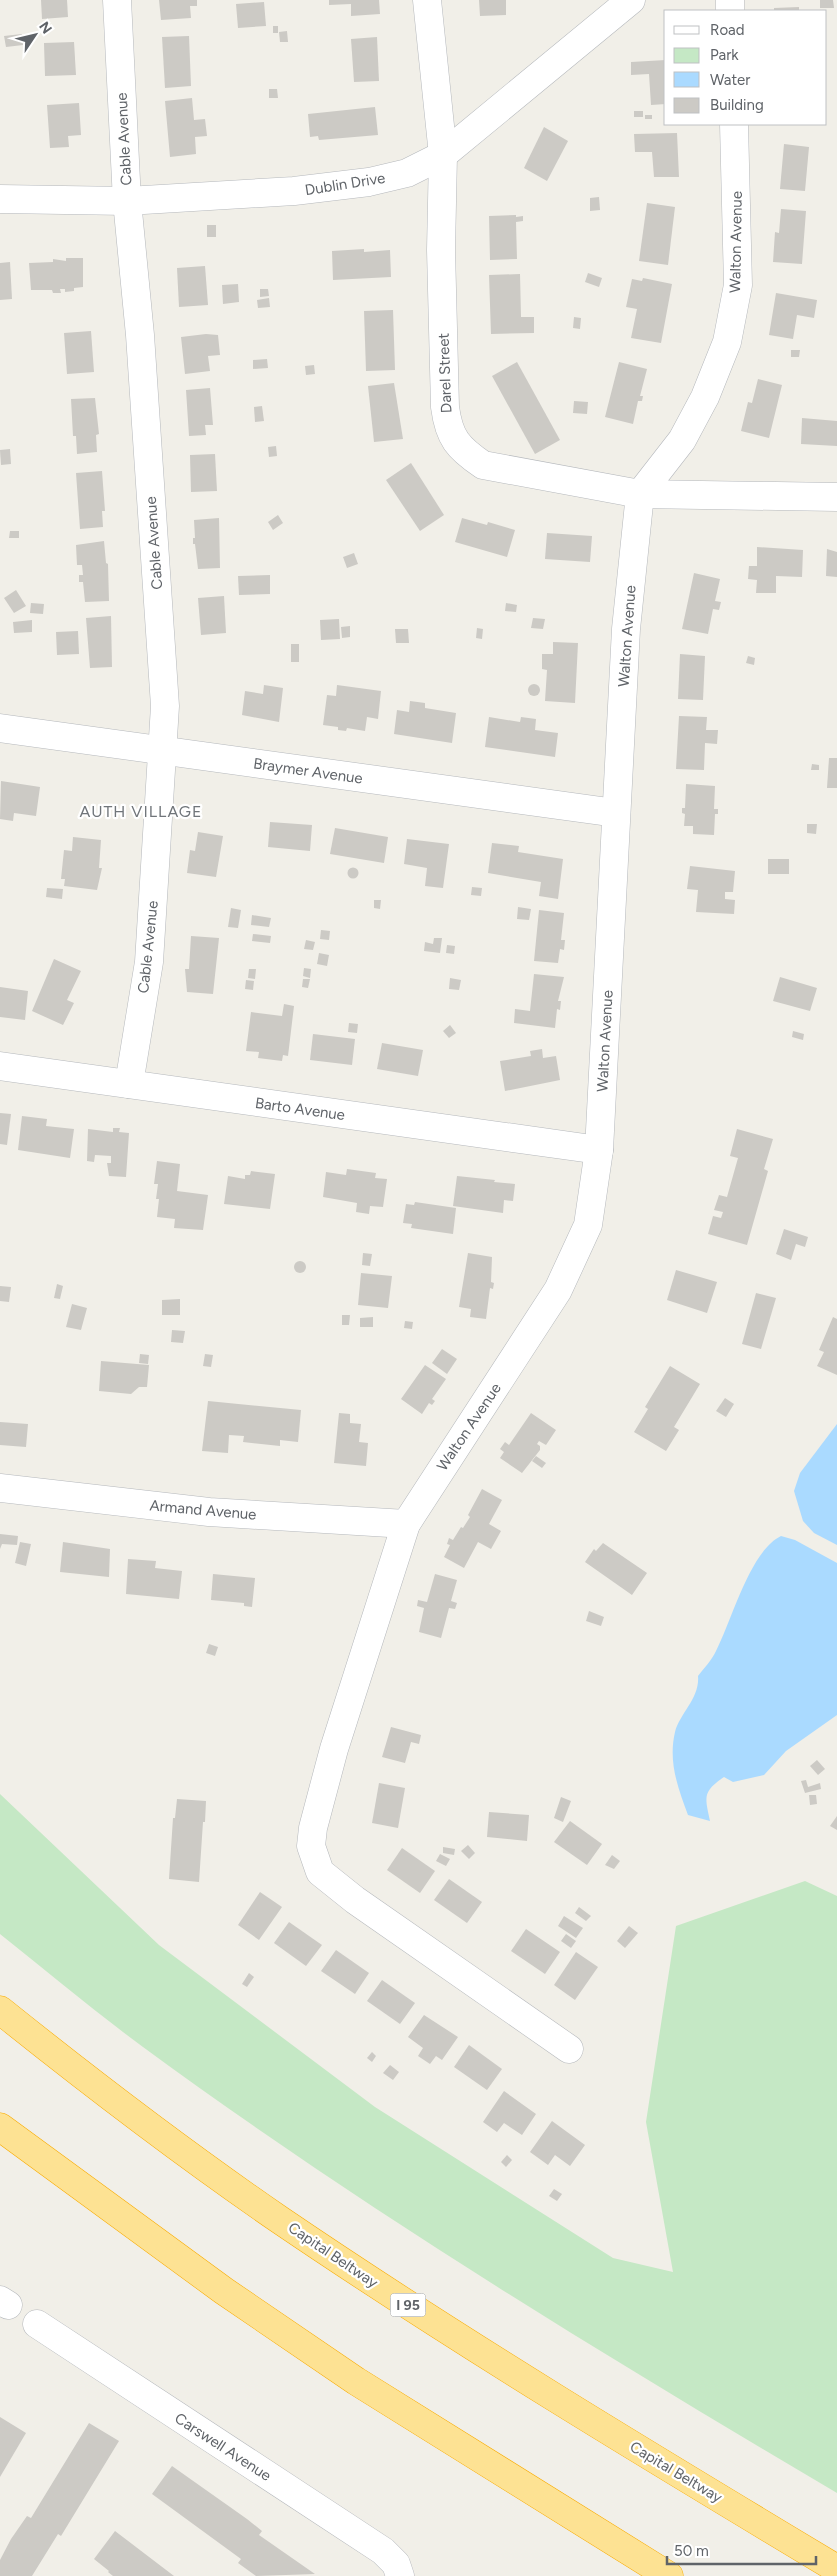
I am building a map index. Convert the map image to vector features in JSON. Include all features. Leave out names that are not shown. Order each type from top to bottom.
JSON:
[{"type":"highway","name":"Capital Beltway","points":[[0,2010],[167,2139],[286,2224],[545,2392],[837,2569]]},
{"type":"highway","points":[[0,2127],[224,2292],[356,2381],[669,2576]]},
{"type":"street","name":"Cable Avenue","points":[[117,0],[127,201],[140,334],[165,706],[149,962],[129,1084]]},
{"type":"street","name":"Darel Street","points":[[427,0],[443,155],[441,250],[444,388],[447,427],[455,441],[483,465],[640,494],[837,497]]},
{"type":"street","name":"Dublin Drive","points":[[0,199],[127,201],[294,191],[369,182],[407,173],[443,155],[631,0]]},
{"type":"street","name":"Walton Avenue","points":[[569,2048],[355,1900],[320,1872],[312,1846],[314,1828],[334,1749],[406,1524],[558,1290],[588,1226],[600,1150],[626,629],[640,494],[682,440],[705,397],[728,342],[738,285],[734,125]]},
{"type":"street","name":"Braymer Avenue","points":[[0,728],[616,813]]},
{"type":"street","name":"Barto Avenue","points":[[0,1066],[600,1150]]},
{"type":"street","name":"Armand Avenue","points":[[0,1488],[209,1512],[406,1524]]},
{"type":"street","name":"Carswell Avenue","points":[[37,2324],[382,2551],[396,2564],[400,2576]]},
{"type":"green space","points":[[0,1794],[159,1945],[375,2107],[613,2258],[673,2272],[646,2122],[676,1926],[805,1881],[837,1896],[837,2493],[484,2279],[312,2166],[143,2047],[0,1934]]},
{"type":"water","points":[[837,1424],[837,1545],[814,1533],[803,1521],[794,1491],[800,1473]]},
{"type":"water","points":[[781,1536],[795,1540],[837,1563],[837,1715],[786,1751],[764,1775],[733,1782],[724,1777],[717,1782],[709,1791],[706,1800],[710,1821],[688,1815],[673,1764],[675,1732],[696,1691],[698,1676],[714,1654],[751,1571],[770,1544]]},
{"type":"building","points":[[41,0],[67,0],[68,17],[42,19]]},
{"type":"building","points":[[159,0],[197,0],[197,6],[190,6],[191,18],[161,20]]},
{"type":"building","points":[[329,0],[379,0],[380,14],[351,16],[351,4],[329,5]]},
{"type":"building","points":[[479,0],[506,0],[506,15],[480,16]]},
{"type":"building","points":[[820,0],[833,0],[834,8],[820,8]]},
{"type":"building","points":[[264,2],[266,26],[238,28],[236,4]]},
{"type":"building","points":[[799,7],[799,10],[774,10],[774,8]]},
{"type":"building","points":[[273,26],[278,26],[278,33],[273,33]]},
{"type":"building","points":[[287,31],[288,42],[280,42],[279,32]]},
{"type":"building","points":[[22,34],[23,45],[6,47],[4,36]]},
{"type":"building","points":[[189,36],[191,86],[165,88],[162,37]]},
{"type":"building","points":[[377,37],[379,81],[354,82],[351,39]]},
{"type":"building","points":[[74,42],[76,75],[45,76],[44,43]]},
{"type":"building","points":[[664,60],[664,104],[651,105],[649,74],[631,75],[631,62]]},
{"type":"building","points":[[269,89],[277,89],[278,98],[269,98]]},
{"type":"building","points":[[192,98],[194,120],[205,119],[207,136],[195,137],[196,154],[170,157],[165,101]]},
{"type":"building","points":[[79,103],[81,135],[68,136],[69,147],[50,148],[47,105]]},
{"type":"building","points":[[375,107],[378,135],[319,140],[318,136],[310,137],[308,114]]},
{"type":"building","points":[[634,111],[643,111],[643,117],[634,117]]},
{"type":"building","points":[[645,115],[652,115],[652,119],[645,119]]},
{"type":"building","points":[[544,127],[568,141],[547,181],[524,168]]},
{"type":"building","points":[[677,133],[679,177],[654,177],[652,152],[635,152],[634,134]]},
{"type":"building","points":[[784,144],[809,147],[805,191],[780,189]]},
{"type":"building","points":[[599,197],[600,210],[590,211],[590,198]]},
{"type":"building","points":[[647,203],[675,207],[668,265],[639,261]]},
{"type":"building","points":[[781,209],[806,211],[802,264],[773,262],[775,232],[779,233]]},
{"type":"building","points":[[516,215],[516,217],[523,216],[523,221],[516,222],[517,259],[490,260],[489,216]]},
{"type":"building","points":[[207,225],[216,225],[216,237],[207,237]]},
{"type":"building","points":[[364,249],[364,252],[390,250],[391,277],[333,280],[332,251]]},
{"type":"building","points":[[66,258],[83,258],[83,287],[65,292],[65,289],[60,289],[61,293],[53,293],[52,290],[31,290],[29,263],[53,262],[53,259],[66,261]]},
{"type":"building","points":[[10,262],[12,299],[0,300],[0,263]]},
{"type":"building","points":[[205,266],[208,305],[179,307],[177,268]]},
{"type":"building","points":[[588,273],[602,278],[599,287],[585,282]]},
{"type":"building","points":[[520,274],[521,317],[534,317],[534,333],[491,334],[489,275]]},
{"type":"building","points":[[643,278],[672,284],[661,343],[631,338],[637,309],[626,307],[632,279],[642,281]]},
{"type":"building","points":[[238,284],[239,302],[223,304],[222,285]]},
{"type":"building","points":[[260,289],[268,289],[269,296],[260,297]]},
{"type":"building","points":[[776,293],[817,300],[814,318],[797,315],[793,339],[769,335]]},
{"type":"building","points":[[269,298],[270,307],[258,308],[257,300]]},
{"type":"building","points":[[393,310],[395,370],[366,371],[364,311]]},
{"type":"building","points":[[574,317],[581,318],[580,329],[573,328]]},
{"type":"building","points":[[91,331],[94,372],[67,374],[64,333]]},
{"type":"building","points":[[206,334],[218,335],[220,355],[208,356],[210,371],[185,374],[181,337]]},
{"type":"building","points":[[791,350],[800,350],[799,357],[791,357]]},
{"type":"building","points":[[267,359],[268,368],[253,369],[253,360]]},
{"type":"building","points":[[517,362],[560,440],[535,454],[492,376]]},
{"type":"building","points":[[619,362],[647,369],[640,396],[643,396],[642,401],[638,401],[633,424],[605,417]]},
{"type":"building","points":[[314,365],[315,374],[306,375],[305,366]]},
{"type":"building","points":[[758,379],[782,385],[769,438],[741,431],[748,402],[752,403]]},
{"type":"building","points":[[394,383],[403,439],[374,442],[368,386]]},
{"type":"building","points":[[210,388],[213,425],[205,425],[206,435],[189,436],[186,390]]},
{"type":"building","points":[[95,398],[99,434],[96,435],[97,452],[77,454],[76,436],[73,436],[71,399]]},
{"type":"building","points":[[574,401],[588,402],[587,414],[573,413]]},
{"type":"building","points":[[262,406],[264,421],[255,422],[254,407]]},
{"type":"building","points":[[802,418],[837,421],[837,446],[801,444]]},
{"type":"building","points":[[276,446],[277,456],[269,457],[268,447]]},
{"type":"building","points":[[10,449],[11,464],[1,465],[0,450]]},
{"type":"building","points":[[215,454],[217,491],[191,492],[190,455]]},
{"type":"building","points":[[411,463],[444,515],[420,531],[386,480]]},
{"type":"building","points":[[102,471],[105,511],[102,511],[103,527],[80,529],[76,473]]},
{"type":"building","points":[[278,515],[283,523],[273,530],[268,522]]},
{"type":"building","points":[[219,518],[220,568],[198,569],[195,544],[193,544],[193,538],[195,538],[194,520]]},
{"type":"building","points":[[462,518],[487,525],[488,522],[515,530],[507,557],[455,542]]},
{"type":"building","points":[[10,531],[19,531],[19,538],[9,538]]},
{"type":"building","points":[[547,533],[592,536],[590,562],[545,559]]},
{"type":"building","points":[[104,541],[106,563],[108,564],[109,601],[85,602],[83,582],[79,582],[79,575],[83,575],[82,565],[77,565],[76,545]]},
{"type":"building","points":[[757,547],[803,550],[802,577],[776,576],[776,593],[756,593],[757,580],[748,579],[749,566],[757,566]]},
{"type":"building","points":[[827,549],[837,552],[837,577],[826,576]]},
{"type":"building","points":[[354,553],[358,564],[347,568],[343,557]]},
{"type":"building","points":[[694,573],[720,579],[715,601],[721,602],[719,610],[713,609],[708,634],[682,629]]},
{"type":"building","points":[[270,575],[270,594],[239,595],[238,576]]},
{"type":"building","points":[[16,590],[26,606],[14,613],[4,598]]},
{"type":"building","points":[[224,596],[226,633],[201,635],[198,598]]},
{"type":"building","points":[[31,603],[44,604],[43,614],[30,613]]},
{"type":"building","points":[[506,603],[517,605],[516,612],[505,611]]},
{"type":"building","points":[[111,616],[112,667],[90,668],[86,618]]},
{"type":"building","points":[[533,618],[545,619],[543,629],[531,628]]},
{"type":"building","points":[[339,619],[340,639],[321,640],[320,620]]},
{"type":"building","points":[[32,620],[32,632],[14,633],[13,622]]},
{"type":"building","points":[[350,626],[350,637],[342,638],[341,627]]},
{"type":"building","points":[[477,628],[483,629],[482,639],[476,638]]},
{"type":"building","points":[[395,629],[408,629],[409,643],[396,643]]},
{"type":"building","points":[[78,631],[79,654],[57,655],[56,632]]},
{"type":"building","points":[[553,642],[578,643],[575,703],[545,701],[547,670],[542,669],[542,654],[553,654]]},
{"type":"building","points":[[291,644],[299,644],[299,662],[291,662]]},
{"type":"building","points":[[680,654],[705,656],[703,700],[678,699]]},
{"type":"building","points":[[748,656],[755,658],[754,665],[746,663]]},
{"type":"building","points":[[534,684],[540,690],[534,696],[528,690]]},
{"type":"building","points":[[264,685],[283,688],[279,722],[242,715],[245,691],[263,694]]},
{"type":"building","points":[[337,685],[381,691],[378,719],[367,717],[365,731],[347,728],[346,731],[338,730],[338,727],[323,725],[327,695],[336,696]]},
{"type":"building","points":[[410,701],[425,703],[425,708],[456,713],[452,743],[394,734],[397,710],[409,712]]},
{"type":"building","points":[[679,716],[707,717],[706,730],[718,730],[717,744],[705,743],[704,770],[676,769]]},
{"type":"building","points":[[489,717],[520,722],[521,717],[536,719],[535,730],[558,733],[555,757],[485,747]]},
{"type":"building","points":[[829,758],[837,758],[837,788],[827,788]]},
{"type":"building","points":[[812,764],[819,765],[819,770],[811,770]]},
{"type":"building","points":[[1,781],[40,787],[36,816],[14,813],[13,821],[0,819]]},
{"type":"building","points":[[686,784],[715,786],[714,809],[718,809],[718,814],[715,814],[714,835],[693,834],[693,826],[684,826],[685,814],[682,813],[682,808],[685,808]]},
{"type":"building","points":[[270,822],[312,825],[310,851],[268,847]]},
{"type":"building","points":[[807,824],[817,824],[816,834],[807,833]]},
{"type":"building","points":[[335,828],[388,837],[384,863],[330,854]]},
{"type":"building","points":[[198,832],[223,836],[216,877],[187,873],[190,850],[195,851]]},
{"type":"building","points":[[73,837],[101,840],[99,868],[102,868],[97,890],[64,886],[65,879],[61,879],[64,850],[72,851]]},
{"type":"building","points":[[407,839],[449,844],[443,888],[425,886],[427,868],[404,864]]},
{"type":"building","points":[[492,843],[519,846],[518,852],[563,859],[558,899],[539,896],[541,882],[488,873]]},
{"type":"building","points":[[768,859],[789,859],[789,874],[768,874]]},
{"type":"building","points":[[690,866],[735,871],[733,892],[725,892],[725,899],[735,900],[734,914],[696,912],[698,890],[687,889]]},
{"type":"building","points":[[353,867],[359,873],[353,879],[347,873]]},
{"type":"building","points":[[472,887],[482,888],[481,896],[471,895]]},
{"type":"building","points":[[47,888],[63,889],[62,899],[46,897]]},
{"type":"building","points":[[374,900],[381,900],[380,909],[374,908]]},
{"type":"building","points":[[518,907],[531,909],[529,920],[517,919]]},
{"type":"building","points":[[231,908],[241,910],[238,928],[228,927]]},
{"type":"building","points":[[539,910],[564,913],[561,940],[565,940],[564,950],[560,949],[558,963],[534,961]]},
{"type":"building","points":[[252,915],[271,918],[269,927],[251,925]]},
{"type":"building","points":[[321,930],[330,931],[329,940],[320,939]]},
{"type":"building","points":[[253,934],[271,936],[270,943],[252,941]]},
{"type":"building","points":[[191,936],[219,938],[213,994],[187,992],[185,969],[189,969]]},
{"type":"building","points":[[434,938],[442,938],[440,953],[424,951],[425,942],[433,944]]},
{"type":"building","points":[[306,940],[315,942],[313,950],[304,949]]},
{"type":"building","points":[[447,945],[455,946],[454,954],[446,953]]},
{"type":"building","points":[[319,953],[329,955],[327,966],[317,964]]},
{"type":"building","points":[[54,959],[81,971],[67,1000],[74,1003],[63,1025],[32,1011]]},
{"type":"building","points":[[304,968],[311,969],[310,978],[303,976]]},
{"type":"building","points":[[249,969],[256,969],[255,979],[248,978]]},
{"type":"building","points":[[534,974],[564,977],[558,1001],[561,1001],[560,1010],[557,1009],[555,1028],[514,1023],[515,1009],[530,1011]]},
{"type":"building","points":[[780,977],[817,988],[810,1011],[773,1001]]},
{"type":"building","points":[[450,978],[461,980],[459,990],[449,989]]},
{"type":"building","points":[[303,979],[310,979],[308,988],[302,987]]},
{"type":"building","points":[[246,980],[254,981],[253,990],[245,989]]},
{"type":"building","points":[[0,987],[28,991],[25,1020],[0,1017]]},
{"type":"building","points":[[284,1004],[294,1006],[288,1056],[283,1055],[282,1061],[258,1058],[259,1052],[246,1051],[251,1012],[282,1016]]},
{"type":"building","points":[[349,1023],[358,1024],[357,1033],[348,1032]]},
{"type":"building","points":[[450,1025],[456,1033],[449,1038],[443,1031]]},
{"type":"building","points":[[793,1031],[804,1034],[803,1040],[792,1037]]},
{"type":"building","points":[[313,1034],[355,1039],[352,1065],[310,1060]]},
{"type":"building","points":[[382,1043],[423,1050],[418,1076],[377,1069]]},
{"type":"building","points":[[542,1049],[543,1058],[556,1056],[560,1080],[505,1091],[500,1061],[531,1056],[530,1051]]},
{"type":"building","points":[[0,1113],[11,1114],[7,1145],[0,1144]]},
{"type":"building","points":[[22,1116],[47,1119],[46,1126],[74,1129],[70,1158],[18,1150]]},
{"type":"building","points":[[113,1128],[120,1128],[119,1132],[129,1133],[126,1177],[109,1176],[107,1163],[111,1163],[111,1156],[95,1155],[94,1162],[87,1161],[88,1129],[113,1132]]},
{"type":"building","points":[[737,1129],[773,1139],[764,1169],[768,1171],[747,1245],[708,1234],[713,1216],[721,1218],[723,1212],[714,1210],[719,1195],[727,1197],[738,1158],[730,1156]]},
{"type":"building","points":[[157,1161],[180,1164],[177,1191],[208,1195],[203,1230],[174,1228],[175,1219],[157,1217],[159,1199],[156,1199],[158,1184],[154,1184]]},
{"type":"building","points":[[347,1169],[376,1173],[375,1178],[387,1179],[383,1207],[370,1206],[369,1214],[356,1212],[357,1203],[323,1197],[326,1172],[346,1175]]},
{"type":"building","points":[[251,1171],[275,1174],[270,1209],[224,1204],[228,1176],[245,1179],[245,1175],[250,1175]]},
{"type":"building","points":[[457,1176],[515,1184],[513,1201],[504,1200],[503,1213],[453,1206]]},
{"type":"building","points":[[415,1202],[456,1208],[453,1234],[411,1228],[412,1224],[403,1223],[406,1204],[414,1205]]},
{"type":"building","points":[[784,1229],[808,1237],[805,1247],[796,1244],[791,1260],[776,1254]]},
{"type":"building","points":[[363,1253],[372,1254],[370,1266],[362,1265]]},
{"type":"building","points":[[468,1253],[492,1257],[491,1282],[494,1283],[493,1289],[490,1288],[486,1319],[470,1317],[471,1309],[459,1307]]},
{"type":"building","points":[[302,1261],[305,1262],[305,1272],[298,1273],[295,1272],[294,1265],[295,1262]]},
{"type":"building","points":[[676,1270],[717,1282],[707,1313],[667,1300]]},
{"type":"building","points":[[361,1273],[392,1276],[388,1308],[358,1305]]},
{"type":"building","points":[[57,1284],[63,1286],[60,1299],[54,1298]]},
{"type":"building","points":[[0,1286],[11,1287],[9,1302],[0,1301]]},
{"type":"building","points":[[756,1293],[776,1298],[761,1349],[742,1344]]},
{"type":"building","points":[[180,1299],[180,1315],[162,1315],[162,1300]]},
{"type":"building","points":[[72,1304],[87,1308],[81,1330],[66,1327]]},
{"type":"building","points":[[342,1315],[350,1315],[349,1325],[342,1325]]},
{"type":"building","points":[[373,1317],[373,1327],[360,1327],[360,1318]]},
{"type":"building","points":[[833,1317],[837,1319],[837,1375],[817,1366],[824,1352],[819,1350]]},
{"type":"building","points":[[405,1321],[413,1322],[412,1329],[404,1328]]},
{"type":"building","points":[[172,1330],[185,1331],[183,1343],[171,1342]]},
{"type":"building","points":[[442,1349],[457,1359],[447,1374],[432,1363]]},
{"type":"building","points":[[140,1354],[149,1355],[148,1364],[139,1363]]},
{"type":"building","points":[[205,1354],[213,1355],[211,1367],[203,1366]]},
{"type":"building","points":[[101,1361],[149,1365],[147,1387],[139,1387],[131,1394],[99,1391]]},
{"type":"building","points":[[425,1365],[446,1379],[432,1399],[435,1401],[432,1405],[429,1403],[422,1414],[401,1399]]},
{"type":"building","points":[[670,1366],[700,1384],[674,1427],[679,1430],[666,1451],[634,1432],[648,1409],[645,1407]]},
{"type":"building","points":[[725,1398],[734,1404],[726,1417],[716,1411]]},
{"type":"building","points":[[208,1401],[301,1410],[298,1442],[280,1440],[280,1446],[243,1442],[244,1436],[229,1435],[228,1453],[202,1451]]},
{"type":"building","points":[[339,1413],[350,1414],[350,1423],[361,1424],[359,1442],[368,1443],[366,1466],[334,1463]]},
{"type":"building","points":[[531,1413],[556,1430],[546,1445],[539,1441],[537,1444],[540,1446],[540,1450],[522,1473],[500,1458],[504,1452],[500,1449],[505,1442],[509,1445]]},
{"type":"building","points":[[0,1422],[28,1424],[26,1447],[0,1445]]},
{"type":"building","points":[[536,1456],[546,1463],[542,1468],[532,1461]]},
{"type":"building","points":[[482,1489],[502,1500],[489,1524],[501,1531],[491,1549],[478,1542],[464,1568],[444,1557],[450,1545],[447,1544],[449,1538],[453,1540],[461,1527],[463,1528]]},
{"type":"building","points":[[0,1534],[18,1536],[17,1545],[2,1544],[0,1549]]},
{"type":"building","points":[[20,1542],[31,1544],[26,1566],[15,1563]]},
{"type":"building","points":[[63,1542],[110,1549],[109,1577],[60,1572]]},
{"type":"building","points":[[603,1543],[647,1573],[632,1595],[585,1562],[594,1549],[596,1551]]},
{"type":"building","points":[[128,1559],[156,1561],[155,1568],[182,1571],[179,1599],[126,1594]]},
{"type":"building","points":[[213,1574],[255,1578],[252,1607],[244,1606],[244,1603],[211,1600]]},
{"type":"building","points":[[435,1574],[457,1580],[451,1601],[457,1603],[455,1609],[449,1608],[441,1638],[419,1632],[424,1608],[417,1606],[418,1600],[427,1602]]},
{"type":"building","points":[[589,1611],[604,1617],[601,1626],[586,1621]]},
{"type":"building","points":[[209,1644],[218,1647],[215,1656],[206,1653]]},
{"type":"building","points":[[391,1727],[421,1735],[419,1744],[411,1742],[405,1763],[382,1757]]},
{"type":"building","points":[[817,1760],[825,1769],[818,1775],[810,1766]]},
{"type":"building","points":[[806,1780],[808,1787],[820,1783],[821,1789],[805,1793],[801,1781]]},
{"type":"building","points":[[379,1783],[405,1788],[398,1828],[372,1823]]},
{"type":"building","points":[[809,1795],[816,1795],[817,1804],[810,1805]]},
{"type":"building","points":[[561,1797],[571,1801],[563,1822],[554,1818]]},
{"type":"building","points":[[177,1799],[206,1801],[199,1882],[169,1879],[173,1818],[175,1818]]},
{"type":"building","points":[[489,1812],[529,1815],[527,1841],[487,1837]]},
{"type":"building","points":[[837,1816],[837,1830],[830,1826]]},
{"type":"building","points":[[570,1821],[602,1844],[587,1865],[554,1842]]},
{"type":"building","points":[[468,1845],[475,1853],[469,1859],[461,1851]]},
{"type":"building","points":[[443,1847],[455,1849],[454,1855],[443,1853]]},
{"type":"building","points":[[402,1848],[435,1871],[420,1893],[387,1870]]},
{"type":"building","points":[[440,1854],[450,1859],[446,1866],[436,1861]]},
{"type":"building","points":[[612,1855],[620,1861],[614,1869],[605,1865]]},
{"type":"building","points":[[449,1879],[482,1902],[467,1923],[434,1900]]},
{"type":"building","points":[[260,1892],[282,1907],[259,1940],[238,1925]]},
{"type":"building","points":[[579,1907],[591,1916],[586,1921],[575,1913]]},
{"type":"building","points":[[564,1916],[583,1928],[576,1938],[558,1926]]},
{"type":"building","points":[[289,1922],[322,1945],[306,1966],[274,1943]]},
{"type":"building","points":[[629,1926],[638,1933],[625,1948],[617,1941]]},
{"type":"building","points":[[526,1929],[560,1952],[545,1974],[511,1951]]},
{"type":"building","points":[[566,1934],[576,1941],[571,1948],[561,1941]]},
{"type":"building","points":[[336,1950],[369,1973],[355,1994],[321,1971]]},
{"type":"building","points":[[576,1952],[598,1967],[575,2000],[554,1985]]},
{"type":"building","points":[[249,1973],[254,1977],[247,1987],[242,1984]]},
{"type":"building","points":[[382,1980],[415,2003],[400,2024],[367,2001]]},
{"type":"building","points":[[424,2015],[458,2037],[442,2060],[436,2056],[430,2064],[418,2056],[423,2048],[408,2037]]},
{"type":"building","points":[[469,2045],[502,2069],[487,2090],[454,2067]]},
{"type":"building","points":[[372,2052],[376,2056],[372,2062],[367,2058]]},
{"type":"building","points":[[390,2065],[399,2072],[393,2080],[383,2073]]},
{"type":"building","points":[[504,2091],[536,2114],[522,2135],[504,2123],[497,2132],[483,2122]]},
{"type":"building","points":[[552,2121],[585,2145],[570,2166],[555,2155],[548,2165],[530,2152]]},
{"type":"building","points":[[507,2155],[512,2160],[506,2167],[501,2162]]},
{"type":"building","points":[[554,2189],[562,2194],[557,2201],[549,2196]]},
{"type":"building","points":[[0,2417],[26,2433],[0,2477]]},
{"type":"building","points":[[89,2423],[119,2441],[61,2536],[58,2534],[32,2576],[0,2576],[0,2560],[11,2539],[27,2516],[31,2518]]},
{"type":"building","points":[[172,2466],[247,2519],[262,2531],[259,2535],[315,2574],[256,2576],[238,2563],[241,2559],[152,2494]]},
{"type":"building","points":[[115,2531],[174,2576],[113,2576],[94,2559]]},
{"type":"district","name":"AUTH VILLAGE","points":[[141,811]]}]
